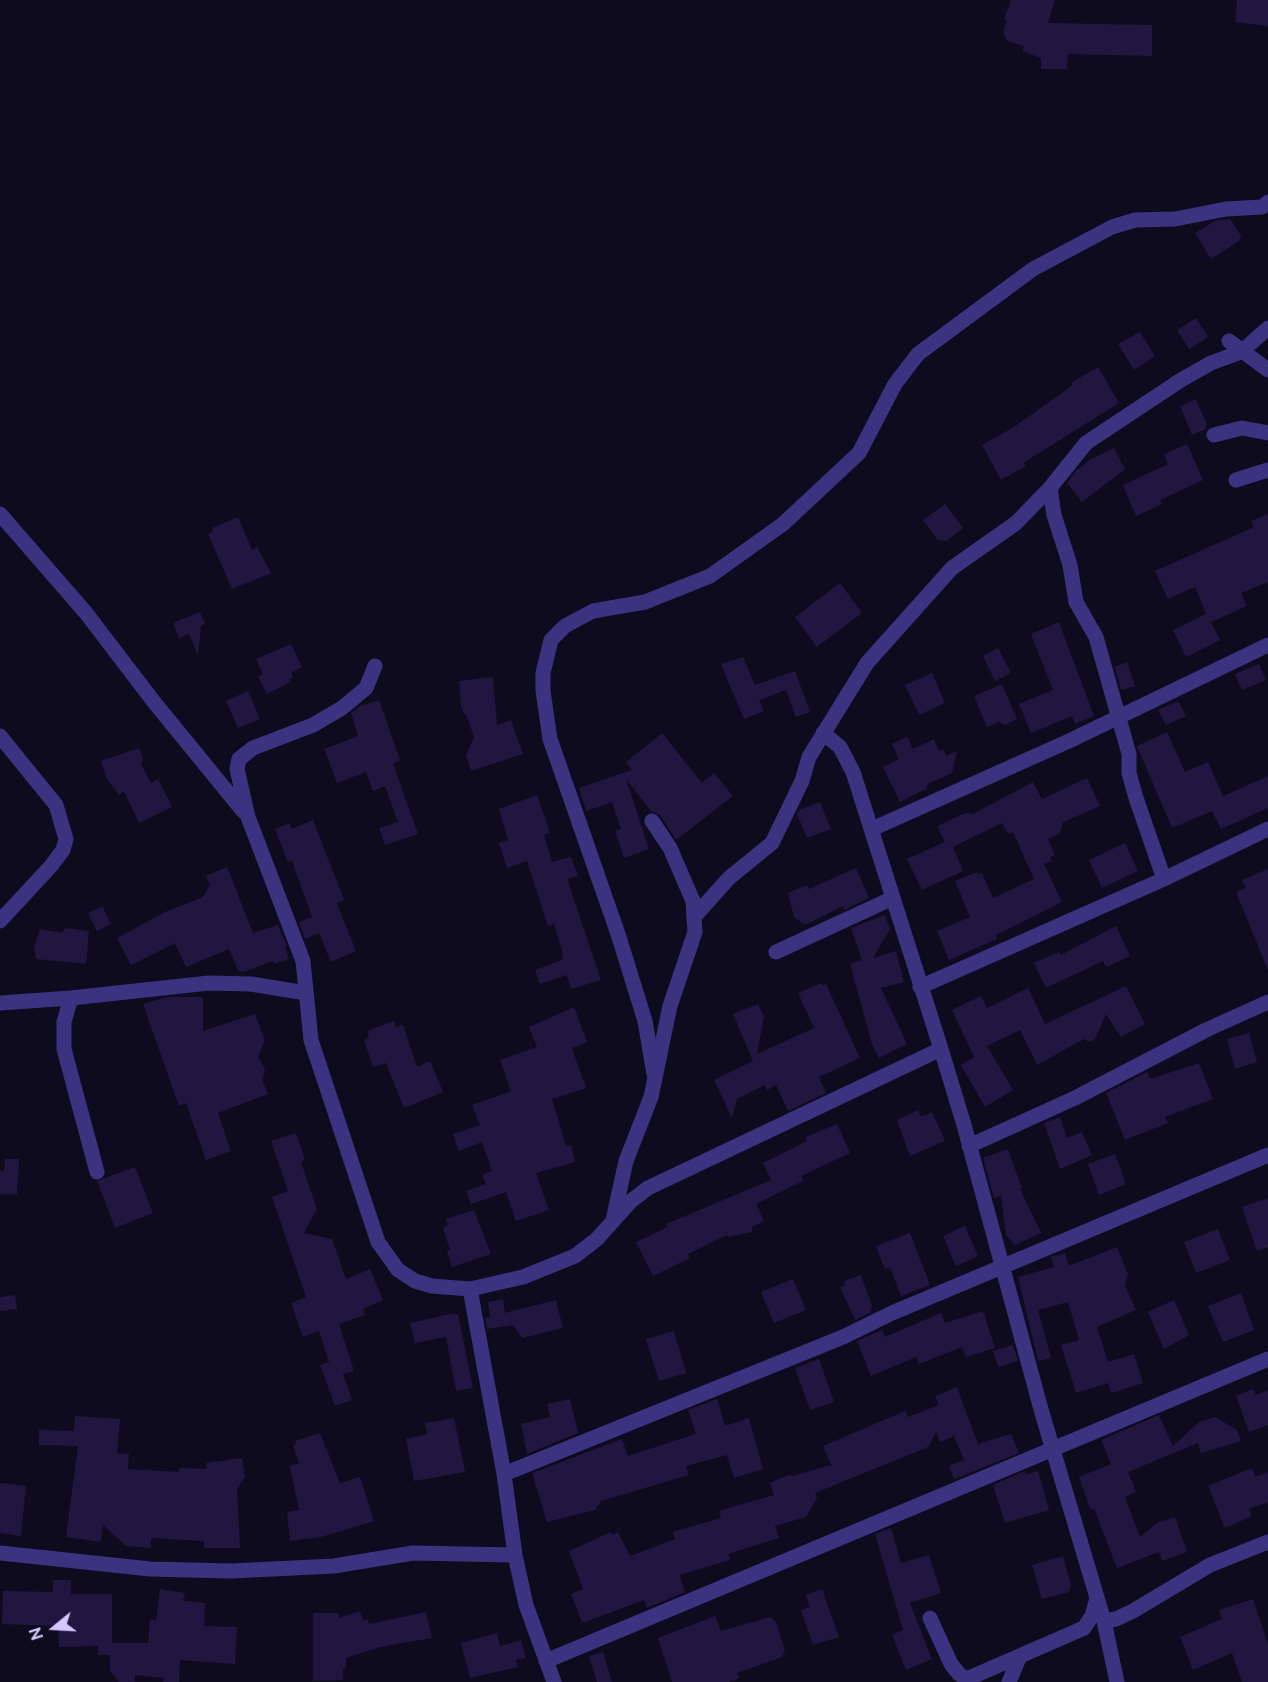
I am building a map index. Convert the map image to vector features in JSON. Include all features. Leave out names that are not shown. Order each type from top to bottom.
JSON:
[{"type":"street","points":[[654,1074],[645,1021],[618,934],[550,739],[543,691],[543,673],[550,640],[565,626],[593,611],[645,602],[710,576],[783,524],[860,453],[895,384],[918,354],[1034,269],[1112,226],[1135,220],[1175,219],[1226,209],[1262,207],[1268,202]]},
{"type":"street","points":[[695,916],[729,878],[772,843],[802,781],[809,757],[867,663],[952,568],[1016,523],[1050,488],[1086,444],[1105,429],[1180,380],[1211,363],[1241,352],[1268,328]]},
{"type":"street","points":[[1229,341],[1268,370]]},
{"type":"street","points":[[1214,435],[1242,428],[1268,433]]},
{"type":"street","points":[[1236,480],[1268,470]]},
{"type":"street","points":[[1050,488],[1054,515],[1070,565],[1076,602],[1096,637],[1129,754],[1129,773],[1136,798],[1164,879]]},
{"type":"street","points":[[0,514],[86,613],[154,702],[248,817]]},
{"type":"street","points":[[872,829],[1070,741],[1268,645]]},
{"type":"street","points":[[375,666],[366,688],[342,708],[313,725],[253,748],[239,759],[238,780],[248,817],[303,961],[311,1040],[378,1242],[398,1270],[415,1281],[432,1286],[470,1289],[523,1277],[575,1256],[597,1239],[613,1220],[648,1188],[940,1049]]},
{"type":"street","points":[[823,733],[840,747],[853,772],[872,829],[969,1146],[1001,1266],[1104,1621],[1117,1682]]},
{"type":"street","points":[[0,736],[56,805],[66,838],[63,850],[51,866],[0,921]]},
{"type":"street","points":[[613,1220],[626,1161],[651,1097],[670,1006],[694,941],[695,916],[687,885],[670,848],[652,821]]},
{"type":"street","points":[[920,987],[1164,879],[1268,829]]},
{"type":"street","points":[[776,952],[893,898]]},
{"type":"street","points":[[0,1003],[71,998],[209,982],[251,984],[306,993]]},
{"type":"street","points":[[71,998],[64,1022],[64,1049],[97,1172]]},
{"type":"street","points":[[969,1146],[1076,1098],[1208,1029],[1268,1002]]},
{"type":"street","points":[[504,1474],[843,1337],[892,1312],[1268,1155]]},
{"type":"street","points":[[470,1289],[504,1474],[515,1555],[526,1605],[554,1682]]},
{"type":"street","points":[[546,1661],[1268,1359]]},
{"type":"street","points":[[1104,1621],[1116,1619],[1133,1611],[1210,1565],[1268,1542]]},
{"type":"street","points":[[0,1553],[150,1569],[231,1571],[334,1566],[413,1553],[515,1555]]},
{"type":"street","points":[[930,1618],[951,1664],[959,1674],[967,1679],[1084,1628],[1092,1616],[1097,1598]]},
{"type":"street","points":[[1009,1682],[1019,1658]]},
{"type":"building","points":[[1011,0],[1055,0],[1048,23],[1152,25],[1152,56],[1068,54],[1067,69],[1041,69],[1041,58],[1022,51],[1024,46],[1007,41],[1003,32],[1007,20],[1004,19]]},
{"type":"building","points":[[1237,0],[1268,0],[1268,26],[1235,22]]},
{"type":"building","points":[[1230,219],[1241,236],[1239,241],[1211,259],[1195,233],[1215,221]]},
{"type":"building","points":[[1196,318],[1208,337],[1189,349],[1177,330]]},
{"type":"building","points":[[1140,332],[1155,356],[1134,370],[1118,344]]},
{"type":"building","points":[[1098,367],[1119,403],[1023,463],[1026,466],[1001,480],[982,445],[1014,427],[1073,385],[1071,383]]},
{"type":"building","points":[[1196,399],[1207,425],[1206,429],[1192,435],[1180,406]]},
{"type":"building","points":[[1187,444],[1203,480],[1160,500],[1162,504],[1136,516],[1123,485],[1168,464],[1164,454]]},
{"type":"building","points":[[1114,448],[1125,469],[1082,502],[1067,483],[1077,470],[1091,459]]},
{"type":"building","points":[[945,504],[963,528],[947,541],[938,540],[923,520]]},
{"type":"building","points":[[1268,514],[1268,582],[1241,593],[1247,606],[1211,622],[1220,640],[1186,657],[1173,630],[1206,614],[1195,587],[1168,599],[1155,571],[1254,527],[1251,521]]},
{"type":"building","points":[[238,517],[252,550],[257,547],[271,573],[232,589],[208,534],[213,532],[212,528]]},
{"type":"building","points":[[840,583],[862,613],[817,647],[795,617]]},
{"type":"building","points":[[200,612],[205,624],[201,626],[198,655],[189,634],[179,638],[173,623]]},
{"type":"building","points":[[1059,622],[1094,716],[1075,724],[1072,716],[1031,733],[1019,704],[1053,690],[1031,634]]},
{"type":"building","points":[[291,644],[302,667],[291,673],[293,677],[289,679],[291,682],[267,694],[258,677],[263,674],[256,659]]},
{"type":"building","points":[[998,648],[1011,673],[995,681],[983,656]]},
{"type":"building","points":[[743,657],[755,685],[795,671],[810,712],[796,717],[786,690],[759,700],[764,711],[744,719],[721,664]]},
{"type":"building","points":[[1127,662],[1135,686],[1121,690],[1115,667]]},
{"type":"building","points":[[1259,664],[1266,680],[1242,690],[1235,674]]},
{"type":"building","points":[[932,673],[945,703],[919,715],[905,685]]},
{"type":"building","points":[[493,677],[497,725],[511,720],[523,754],[471,771],[466,756],[474,737],[461,706],[459,681]]},
{"type":"building","points":[[1002,684],[1017,719],[1005,725],[999,722],[987,727],[974,696]]},
{"type":"building","points":[[248,691],[260,719],[238,728],[226,701]]},
{"type":"building","points":[[379,700],[400,760],[393,764],[418,834],[385,845],[379,828],[398,822],[385,786],[373,791],[366,772],[337,783],[324,749],[358,736],[351,713],[360,706]]},
{"type":"building","points":[[1178,701],[1186,716],[1166,725],[1158,710]]},
{"type":"building","points":[[1167,732],[1185,772],[1208,762],[1223,796],[1268,776],[1268,808],[1221,829],[1212,811],[1172,828],[1137,746]]},
{"type":"building","points":[[662,733],[702,783],[714,773],[733,796],[676,840],[660,815],[651,811],[626,779],[649,849],[624,858],[615,831],[621,829],[612,802],[586,811],[579,788],[632,770],[626,762]]},
{"type":"building","points":[[907,737],[913,749],[934,739],[939,751],[943,749],[946,756],[957,751],[952,773],[928,784],[926,789],[900,802],[883,767],[899,759],[892,744]]},
{"type":"building","points":[[139,748],[143,758],[141,764],[151,783],[158,779],[172,807],[139,823],[124,791],[119,795],[107,779],[101,761]]},
{"type":"building","points":[[1087,778],[1100,806],[1063,822],[1060,833],[1048,839],[1055,855],[1050,857],[1052,861],[1044,864],[1062,902],[996,935],[997,939],[949,960],[937,931],[970,917],[955,881],[977,872],[982,873],[993,898],[1034,879],[1013,832],[1008,834],[1002,823],[953,847],[963,871],[922,890],[907,859],[945,842],[937,826],[966,813],[973,814],[1033,782],[1042,799]]},
{"type":"building","points":[[537,795],[550,832],[544,835],[552,862],[571,857],[578,876],[567,879],[601,980],[571,989],[567,975],[540,984],[535,970],[562,960],[563,954],[554,924],[548,926],[527,861],[507,868],[499,843],[508,840],[499,809]]},
{"type":"building","points":[[820,802],[831,829],[807,838],[797,814],[799,810]]},
{"type":"building","points":[[313,820],[344,900],[337,903],[356,951],[331,962],[319,933],[305,939],[299,922],[312,917],[292,861],[288,862],[275,829],[290,823],[292,829]]},
{"type":"building","points":[[1125,843],[1138,871],[1102,888],[1089,860]]},
{"type":"building","points":[[227,867],[253,933],[278,925],[287,946],[285,947],[289,959],[274,964],[273,961],[243,972],[238,970],[229,949],[186,967],[175,943],[131,965],[117,938],[165,912],[203,897],[210,885],[206,876]]},
{"type":"building","points":[[856,868],[869,898],[844,910],[843,906],[805,925],[794,917],[788,893],[807,885],[809,889]]},
{"type":"building","points":[[1268,869],[1268,970],[1236,892],[1246,888],[1242,880]]},
{"type":"building","points":[[102,906],[111,924],[97,931],[88,913]]},
{"type":"building","points":[[885,915],[890,929],[873,958],[896,951],[904,982],[881,988],[907,1044],[879,1058],[872,1044],[850,964],[862,960],[851,928]]},
{"type":"building","points":[[1116,926],[1130,956],[1106,967],[1103,961],[1046,988],[1034,963],[1059,952],[1061,955]]},
{"type":"building","points":[[65,928],[89,931],[86,964],[36,959],[34,947],[40,929],[62,933]]},
{"type":"building","points":[[821,983],[826,984],[860,1058],[819,1077],[826,1093],[788,1111],[776,1085],[767,1090],[765,1085],[737,1099],[732,1118],[714,1080],[753,1061],[733,1014],[758,1004],[764,1017],[757,1054],[814,1028],[798,993]]},
{"type":"building","points":[[1126,986],[1145,1024],[1121,1037],[1106,1014],[1095,1039],[1090,1042],[1084,1039],[1037,1065],[1020,1030],[987,1046],[1013,1090],[985,1107],[961,1065],[974,1057],[952,1010],[981,996],[987,1008],[1028,988],[1045,1024]]},
{"type":"building","points":[[167,997],[203,997],[203,1031],[255,1014],[265,1040],[258,1057],[265,1069],[262,1080],[268,1094],[218,1113],[231,1151],[206,1160],[186,1103],[179,1106],[143,1004]]},
{"type":"building","points":[[574,1007],[587,1042],[572,1048],[586,1088],[552,1099],[566,1146],[571,1145],[575,1162],[536,1173],[549,1210],[516,1221],[506,1192],[471,1204],[466,1191],[486,1184],[482,1175],[492,1171],[482,1142],[459,1151],[453,1134],[480,1125],[472,1105],[511,1091],[500,1060],[537,1047],[529,1027]]},
{"type":"building","points":[[394,1021],[396,1027],[403,1025],[417,1067],[430,1061],[443,1092],[404,1108],[386,1063],[373,1067],[364,1040],[369,1038],[367,1031]]},
{"type":"building","points":[[1249,1033],[1257,1062],[1235,1069],[1227,1039]]},
{"type":"building","points":[[1199,1063],[1213,1099],[1165,1117],[1168,1123],[1125,1140],[1106,1093],[1147,1072],[1150,1079]]},
{"type":"building","points":[[918,1110],[921,1117],[932,1112],[945,1141],[910,1156],[897,1120]]},
{"type":"building","points":[[1060,1117],[1067,1138],[1082,1132],[1092,1155],[1060,1169],[1044,1123]]},
{"type":"building","points":[[837,1124],[850,1153],[801,1176],[803,1181],[756,1204],[764,1221],[752,1227],[752,1232],[728,1237],[727,1235],[688,1254],[690,1258],[653,1276],[636,1242],[668,1227],[666,1224],[771,1180],[763,1163],[807,1141],[806,1137]]},
{"type":"building","points":[[296,1133],[305,1160],[301,1162],[317,1209],[304,1233],[332,1239],[346,1279],[370,1269],[383,1300],[363,1309],[365,1315],[339,1324],[354,1371],[343,1374],[352,1400],[335,1406],[320,1365],[329,1362],[319,1331],[303,1337],[291,1303],[306,1297],[272,1197],[288,1191],[271,1141]]},
{"type":"building","points":[[1008,1149],[1022,1188],[1020,1189],[1041,1233],[1015,1245],[1006,1235],[1001,1195],[994,1198],[983,1158]]},
{"type":"building","points":[[1115,1154],[1126,1184],[1099,1195],[1088,1164]]},
{"type":"building","points":[[5,1159],[19,1159],[17,1194],[0,1194],[0,1170],[4,1171]]},
{"type":"building","points":[[135,1167],[153,1213],[115,1228],[97,1181]]},
{"type":"building","points":[[1268,1198],[1268,1247],[1257,1251],[1242,1207]]},
{"type":"building","points":[[474,1210],[491,1254],[452,1267],[447,1251],[450,1250],[443,1228],[448,1225],[446,1219]]},
{"type":"building","points":[[965,1226],[978,1256],[956,1266],[943,1236]]},
{"type":"building","points":[[1218,1229],[1230,1260],[1196,1273],[1184,1242]]},
{"type":"building","points":[[910,1233],[930,1285],[901,1296],[890,1267],[885,1269],[876,1246]]},
{"type":"building","points":[[1117,1247],[1128,1274],[1125,1286],[1136,1310],[1097,1327],[1108,1362],[1134,1354],[1143,1383],[1111,1393],[1108,1383],[1076,1393],[1061,1345],[1079,1340],[1068,1302],[1038,1310],[1051,1358],[1038,1361],[1018,1277],[1054,1267],[1051,1257],[1065,1253],[1069,1266]]},
{"type":"building","points":[[861,1275],[872,1305],[870,1313],[855,1320],[840,1287],[845,1285],[844,1281]]},
{"type":"building","points":[[793,1279],[806,1310],[774,1323],[761,1292]]},
{"type":"building","points":[[1241,1293],[1254,1330],[1223,1342],[1208,1306]]},
{"type":"building","points":[[15,1295],[17,1309],[0,1311],[0,1297]]},
{"type":"building","points":[[503,1299],[505,1313],[556,1300],[563,1328],[522,1338],[513,1325],[487,1329],[485,1318],[490,1317],[488,1302]]},
{"type":"building","points":[[1174,1300],[1189,1335],[1164,1349],[1148,1312]]},
{"type":"building","points":[[983,1311],[995,1348],[966,1357],[962,1347],[919,1364],[916,1357],[871,1376],[857,1341],[882,1330],[885,1337],[941,1313],[945,1323]]},
{"type":"building","points":[[458,1314],[473,1388],[456,1391],[446,1337],[415,1343],[410,1323]]},
{"type":"building","points":[[674,1331],[686,1373],[659,1381],[646,1339]]},
{"type":"building","points":[[1013,1345],[1018,1361],[998,1367],[993,1351]]},
{"type":"building","points":[[819,1359],[834,1402],[810,1410],[795,1368]]},
{"type":"building","points":[[957,1387],[978,1444],[1011,1434],[1019,1453],[954,1479],[949,1466],[964,1460],[954,1436],[940,1442],[936,1432],[928,1447],[815,1493],[817,1498],[806,1517],[775,1526],[779,1538],[728,1554],[730,1560],[679,1575],[685,1592],[647,1608],[644,1600],[582,1623],[571,1594],[583,1589],[569,1551],[611,1532],[612,1535],[618,1532],[630,1556],[675,1539],[673,1532],[721,1518],[719,1511],[774,1495],[770,1483],[788,1475],[793,1476],[831,1465],[823,1446],[905,1411],[908,1417],[939,1405],[935,1396]]},
{"type":"building","points":[[1253,1389],[1256,1395],[1268,1390],[1268,1425],[1249,1432],[1236,1396]]},
{"type":"building","points":[[570,1399],[578,1433],[527,1454],[521,1424],[550,1417],[547,1404]]},
{"type":"building","points":[[717,1399],[725,1426],[749,1418],[763,1469],[734,1478],[727,1455],[686,1466],[689,1475],[601,1501],[595,1510],[547,1522],[532,1473],[622,1439],[628,1456],[696,1434],[688,1410]]},
{"type":"building","points":[[1159,1415],[1173,1446],[1199,1422],[1215,1417],[1237,1430],[1241,1441],[1201,1453],[1198,1443],[1128,1472],[1136,1492],[1125,1497],[1140,1537],[1157,1523],[1175,1517],[1187,1552],[1162,1561],[1159,1552],[1117,1568],[1094,1508],[1091,1510],[1079,1477],[1111,1464],[1101,1440]]},
{"type":"building","points":[[75,1416],[120,1419],[117,1453],[129,1454],[128,1469],[179,1472],[179,1468],[207,1469],[206,1463],[242,1458],[245,1477],[237,1489],[240,1548],[204,1548],[204,1541],[151,1538],[151,1548],[126,1546],[103,1525],[101,1542],[66,1537],[78,1446],[39,1445],[39,1430],[74,1431]]},
{"type":"building","points":[[454,1418],[465,1472],[414,1481],[406,1439],[427,1434],[425,1423]]},
{"type":"building","points":[[320,1433],[340,1483],[360,1477],[374,1521],[321,1537],[290,1541],[287,1512],[299,1510],[290,1466],[299,1463],[293,1446],[296,1444],[295,1441]]},
{"type":"building","points":[[1252,1468],[1256,1477],[1268,1472],[1268,1502],[1249,1509],[1252,1516],[1225,1528],[1208,1486]]},
{"type":"building","points":[[1025,1471],[1026,1475],[1038,1471],[1049,1510],[1005,1523],[993,1485]]},
{"type":"building","points":[[0,1483],[26,1486],[21,1536],[0,1533]]},
{"type":"building","points":[[891,1528],[901,1563],[929,1555],[941,1593],[910,1603],[932,1659],[906,1670],[892,1635],[903,1630],[875,1534]]},
{"type":"building","points":[[1063,1556],[1071,1585],[1069,1592],[1042,1599],[1032,1565]]},
{"type":"building","points":[[53,1580],[71,1580],[71,1594],[112,1594],[112,1643],[148,1643],[150,1619],[156,1620],[160,1589],[185,1593],[183,1601],[205,1603],[204,1626],[237,1627],[235,1664],[180,1660],[179,1682],[163,1682],[164,1678],[135,1675],[135,1682],[119,1682],[110,1671],[110,1655],[98,1655],[98,1646],[59,1647],[58,1626],[2,1624],[3,1591],[53,1592]]},
{"type":"building","points":[[822,1589],[839,1637],[813,1645],[801,1610],[810,1607],[806,1595]]},
{"type":"building","points":[[1253,1599],[1268,1644],[1268,1682],[1242,1682],[1232,1653],[1193,1670],[1180,1637],[1222,1619],[1219,1610]]},
{"type":"building","points":[[360,1611],[363,1621],[368,1620],[369,1624],[426,1612],[432,1638],[380,1647],[346,1658],[343,1680],[313,1681],[313,1613],[339,1613],[339,1618]]},
{"type":"building","points":[[715,1616],[721,1631],[770,1617],[776,1622],[785,1651],[782,1657],[737,1673],[739,1678],[728,1682],[672,1682],[658,1638]]},
{"type":"building","points":[[497,1633],[500,1646],[521,1640],[526,1658],[516,1660],[518,1667],[470,1678],[461,1643]]},
{"type":"building","points":[[603,1652],[612,1682],[597,1682],[589,1656]]}]
